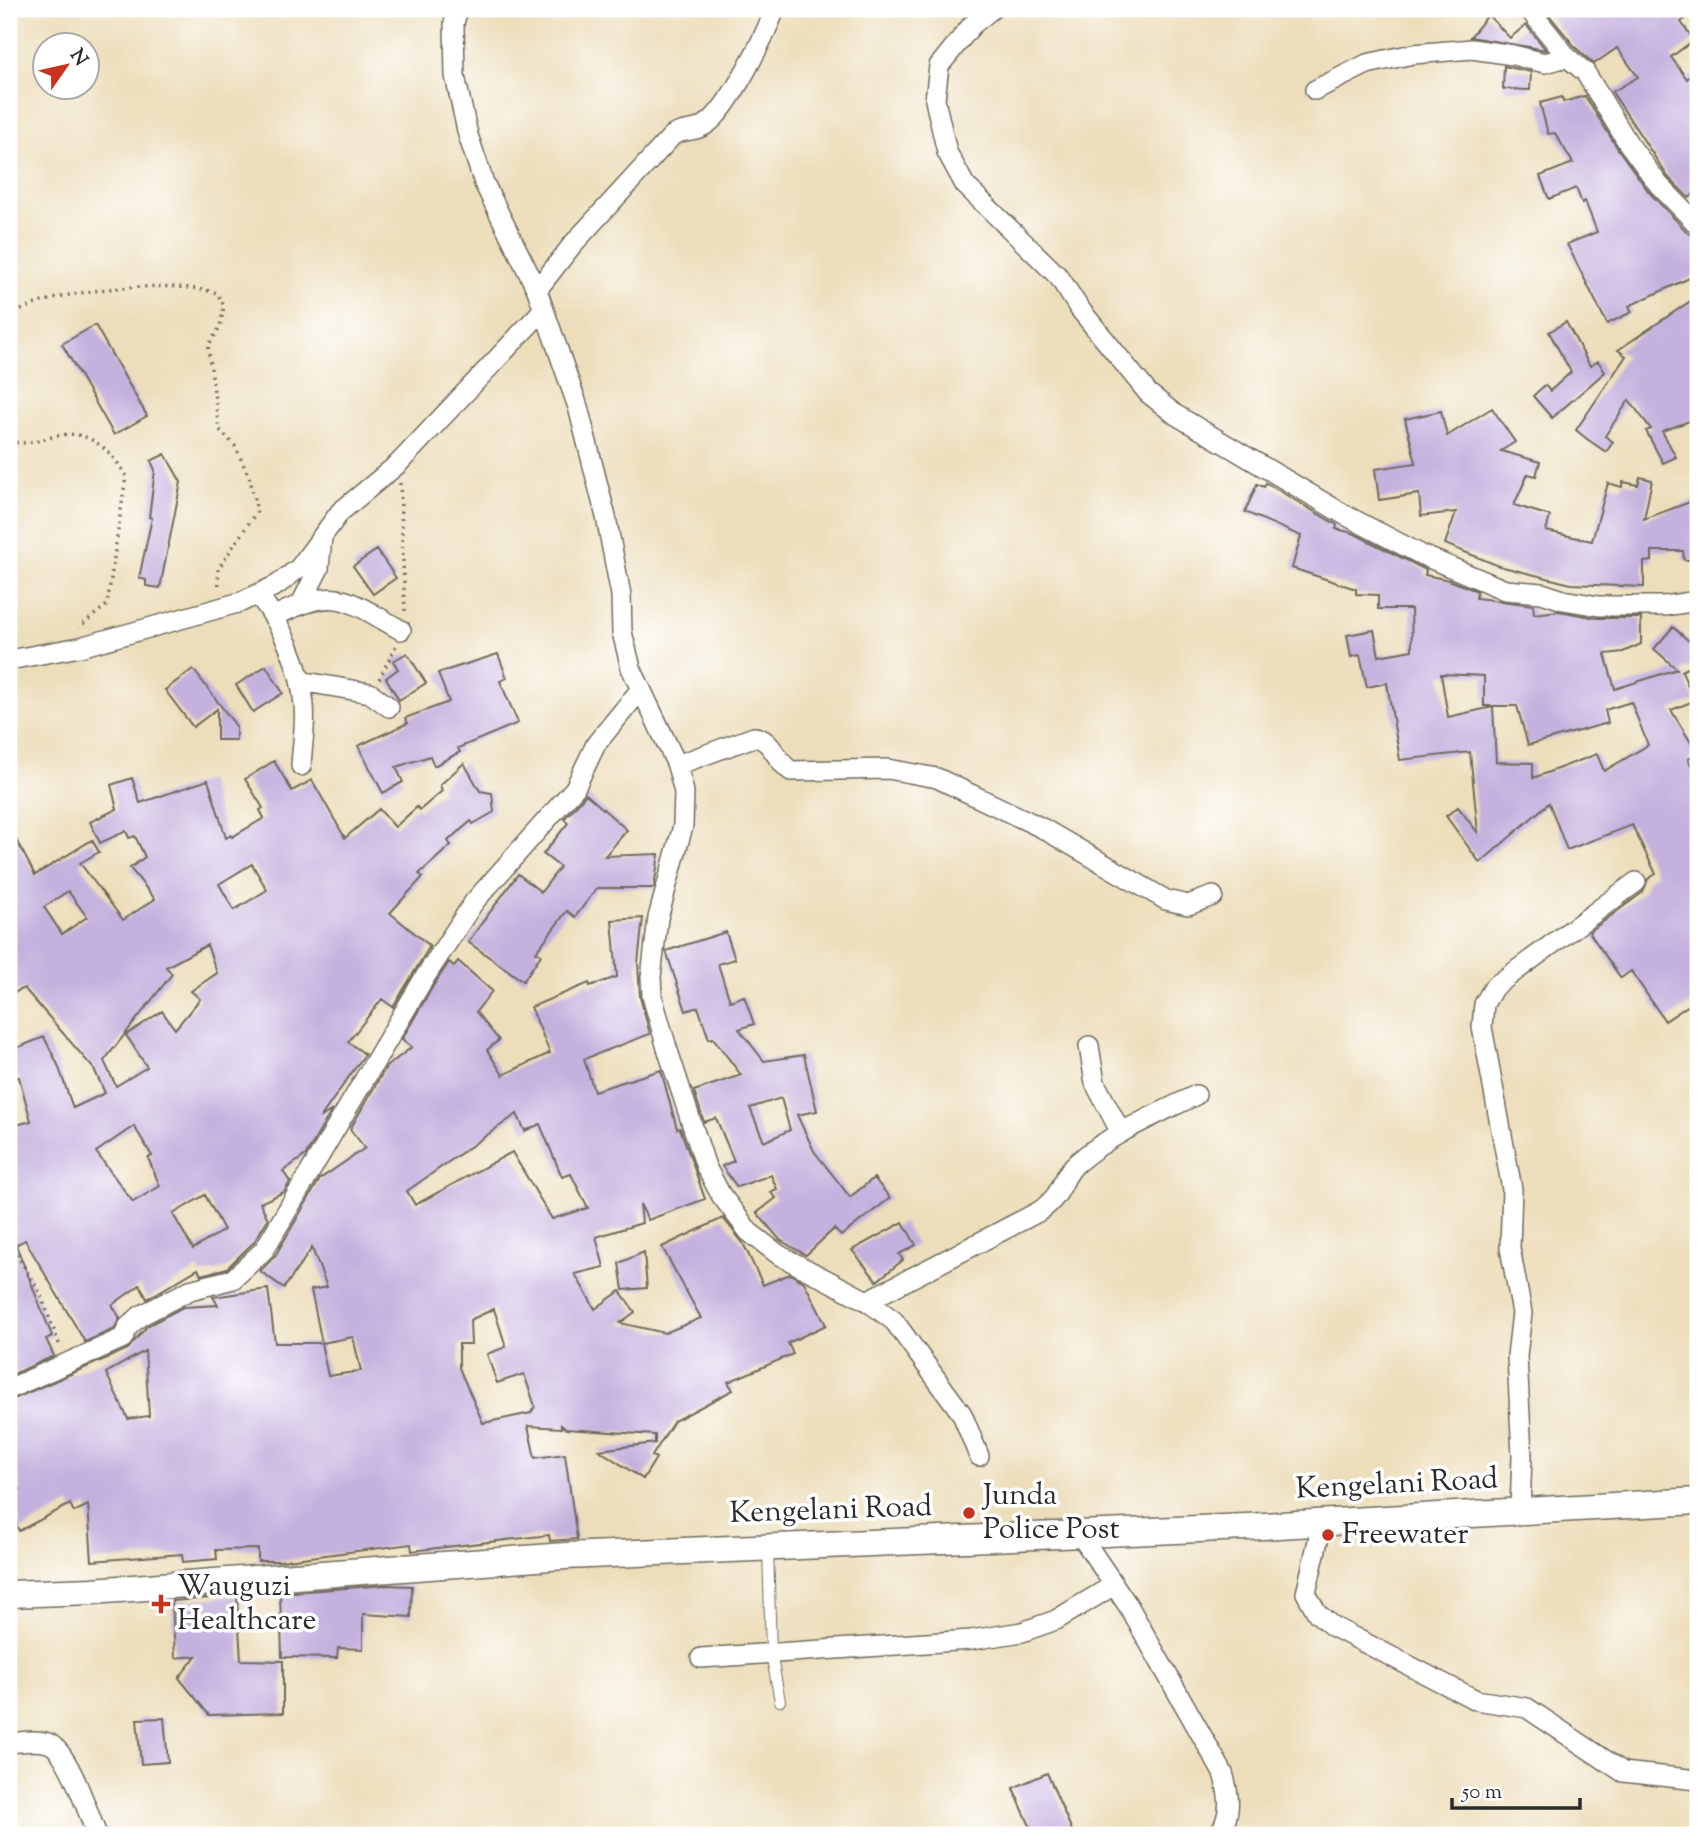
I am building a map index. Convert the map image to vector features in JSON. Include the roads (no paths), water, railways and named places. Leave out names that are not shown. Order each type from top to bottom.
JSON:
[{"type":"main road","name":"Kengelani Road","points":[[9,1594],[92,1591],[494,1560],[1322,1523],[1698,1502]]},
{"type":"street","points":[[458,9],[454,23],[455,76],[468,135],[484,183],[537,290],[578,407],[606,517],[621,595],[622,632],[631,668],[677,765],[684,792],[683,826],[658,918],[651,978],[652,996],[706,1167],[721,1195],[748,1232],[779,1255],[867,1301],[894,1321],[962,1414],[979,1456]]},
{"type":"street","points":[[537,290],[573,244],[672,136],[694,132],[714,117],[762,44],[775,9]]},
{"type":"street","points":[[992,9],[972,25],[939,66],[935,100],[947,152],[965,185],[1059,277],[1079,308],[1148,393],[1176,415],[1345,515],[1422,555],[1505,590],[1542,593],[1598,606],[1664,606],[1698,601]]},
{"type":"street","points":[[1529,9],[1567,57],[1585,72],[1628,143],[1660,185],[1698,225]]},
{"type":"street","points":[[1315,90],[1367,64],[1413,54],[1472,50],[1513,55],[1545,63],[1567,57]]},
{"type":"street","points":[[9,660],[80,647],[216,608],[258,595],[289,578],[341,512],[398,464],[543,310]]},
{"type":"street","points":[[302,602],[319,568],[322,536]]},
{"type":"street","points":[[319,568],[342,598],[401,630]]},
{"type":"street","points":[[258,595],[275,615],[300,681],[304,705],[301,766]]},
{"type":"street","points":[[275,615],[302,602],[342,598]]},
{"type":"street","points":[[300,681],[370,693],[389,707]]},
{"type":"street","points":[[9,1389],[123,1338],[128,1327],[140,1316],[190,1290],[233,1279],[264,1250],[423,980],[474,902],[575,788],[596,744],[641,689]]},
{"type":"street","points":[[677,765],[754,737],[766,741],[783,766],[791,771],[888,769],[937,778],[984,798],[1042,828],[1166,900],[1188,905],[1213,896]]},
{"type":"street","points":[[1520,1511],[1522,1456],[1517,1356],[1521,1306],[1510,1248],[1512,1189],[1485,1048],[1484,1004],[1494,987],[1636,882]]},
{"type":"street","points":[[1089,1046],[1095,1083],[1121,1133]]},
{"type":"street","points":[[867,1301],[1020,1223],[1049,1205],[1060,1193],[1075,1163],[1121,1133],[1196,1095]]},
{"type":"street","points":[[1322,1523],[1306,1593],[1317,1613],[1332,1626],[1476,1699],[1527,1708],[1623,1772],[1698,1780]]},
{"type":"street","points":[[1079,1533],[1114,1585],[1223,1773],[1230,1800],[1228,1820],[1219,1835]]},
{"type":"street","points":[[701,1658],[971,1640],[1022,1632],[1056,1620],[1114,1585]]},
{"type":"street","points":[[9,1743],[49,1743],[56,1748],[68,1767],[97,1835]]},
{"type":"lane","points":[[768,1547],[771,1653],[780,1701]]},
{"type":"place","name":"Junda Police Post","points":[[969,1513]]},
{"type":"place","name":"Freewater","points":[[1328,1535]]},
{"type":"place","name":"Wauguzi Healthcare","points":[[161,1604]]}]
